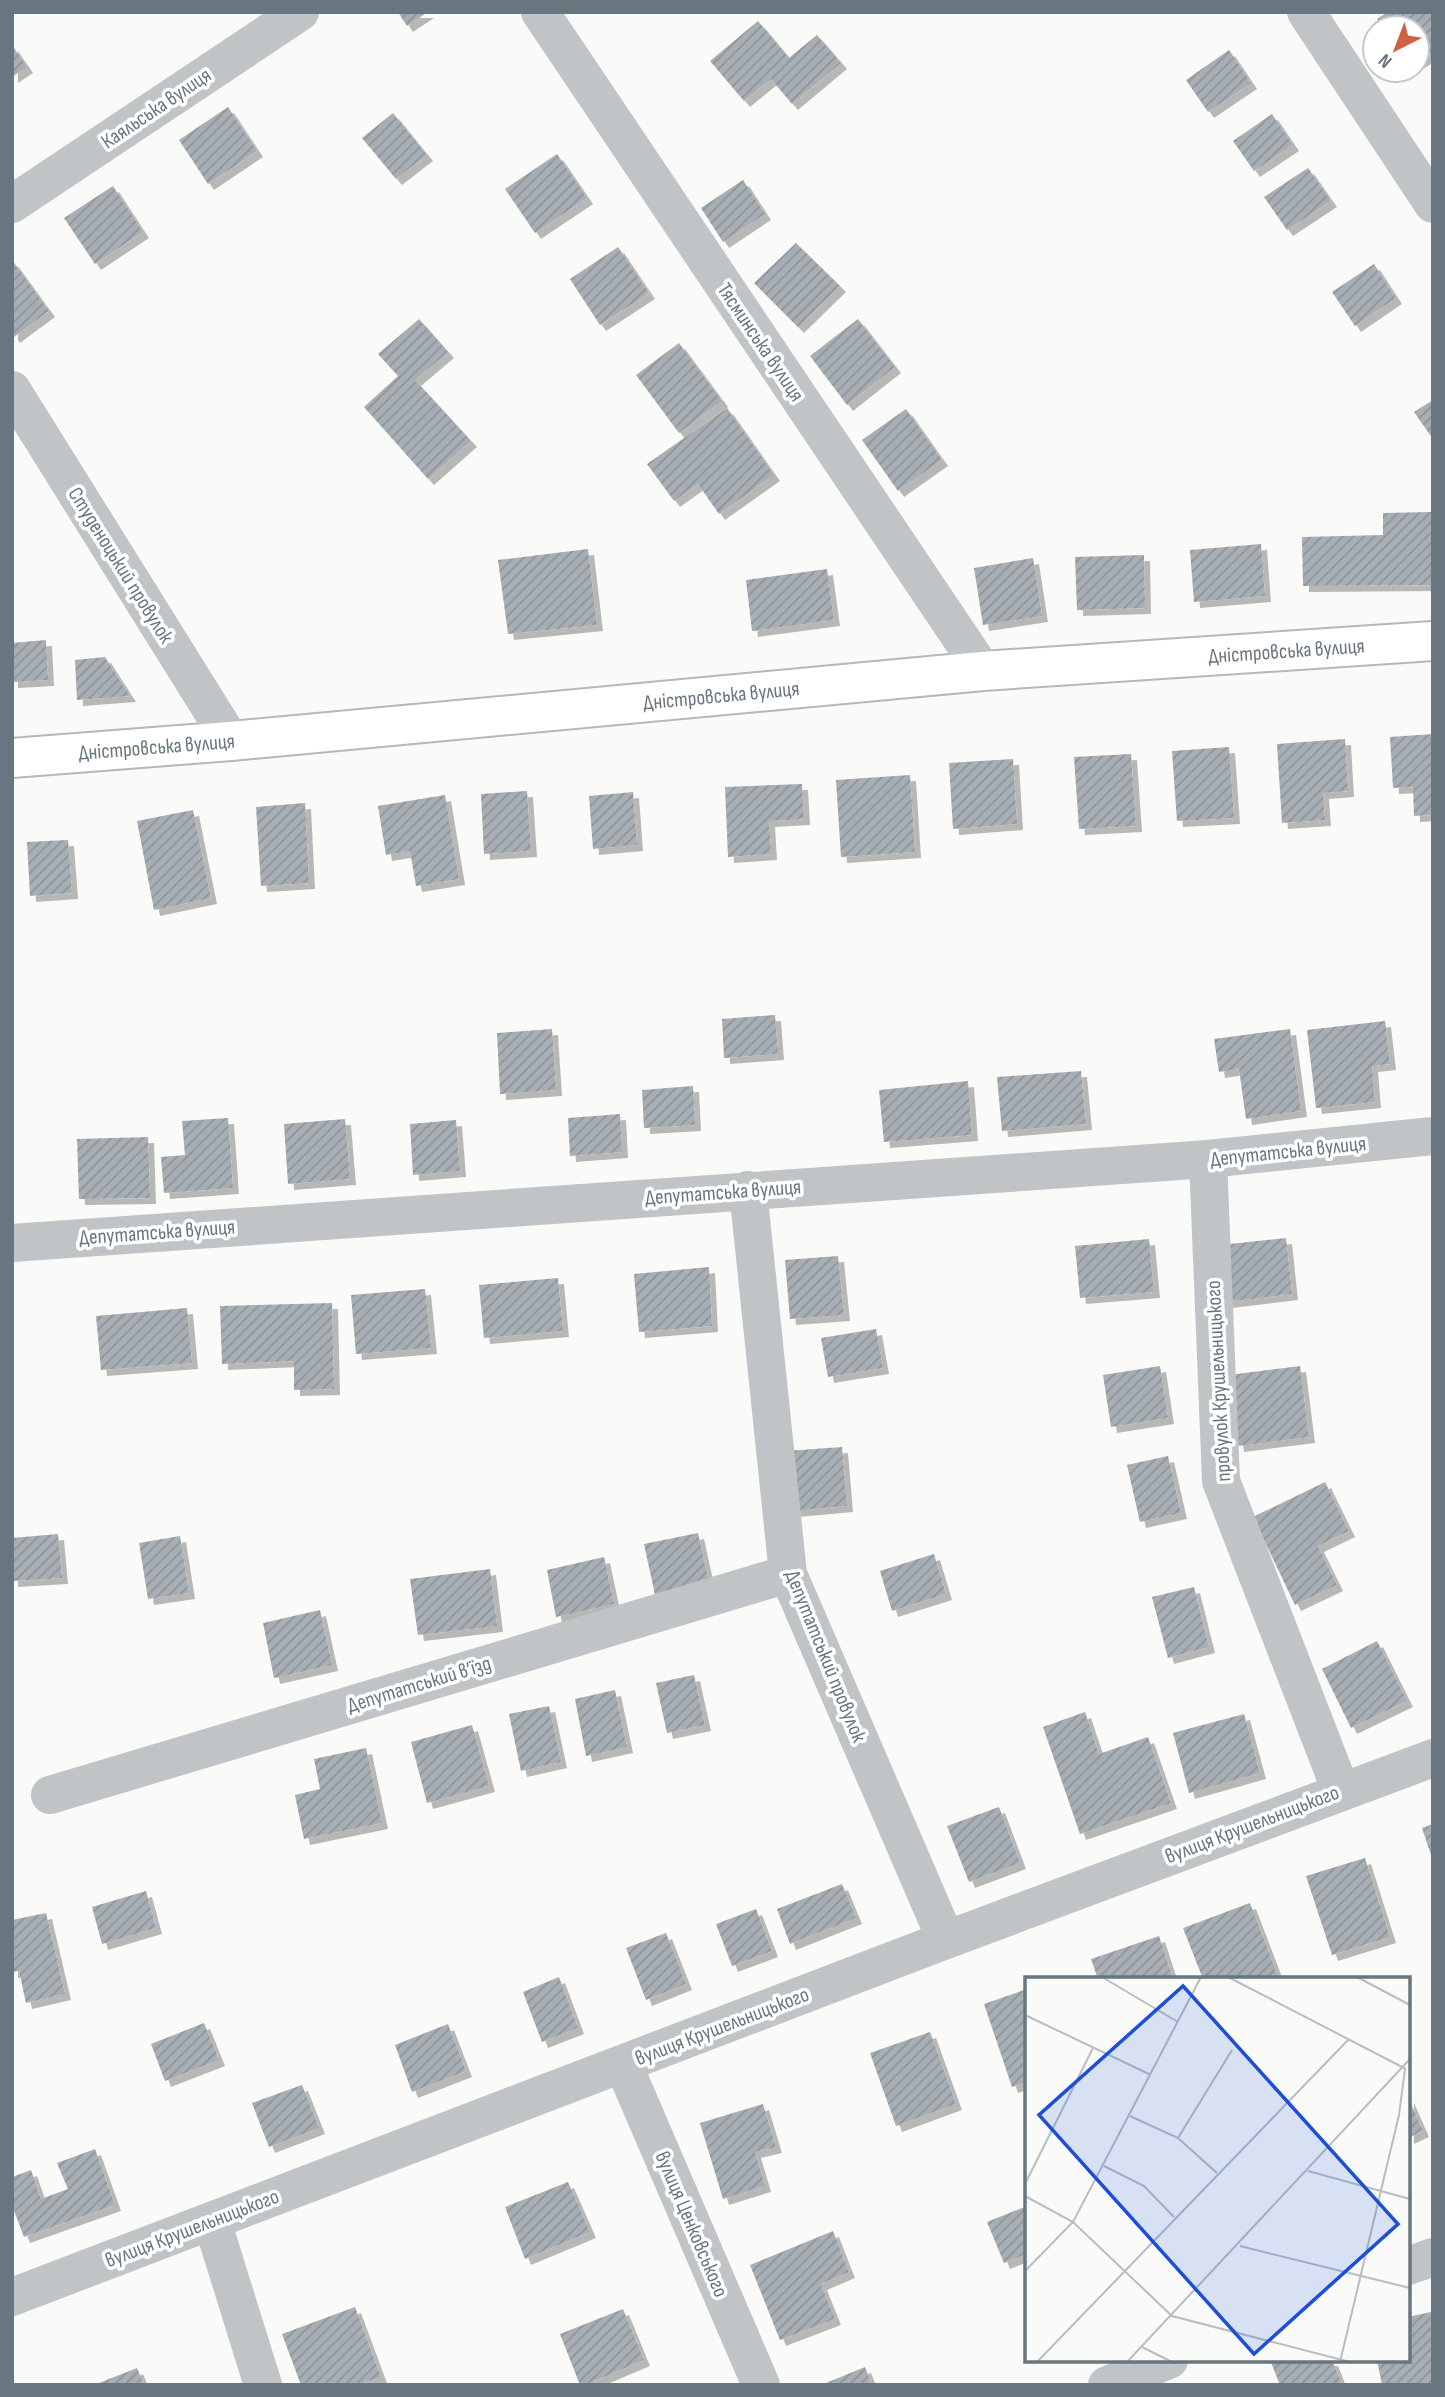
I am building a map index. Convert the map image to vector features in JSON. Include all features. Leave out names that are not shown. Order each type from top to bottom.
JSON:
[{"type":"street","name":"Каяльська вулиця","points":[[12,204],[300,12]]},
{"type":"street","name":"Тясминська вулиця","points":[[540,12],[982,671]]},
{"type":"street","points":[[1306,12],[1433,204]]},
{"type":"street","name":"Студеноцький провулок","points":[[12,390],[231,741]]},
{"type":"street","name":"Дністровська вулиця","points":[[12,758],[231,741],[982,671],[1433,640]]},
{"type":"street","name":"Депутатська вулиця","points":[[12,1242],[1208,1159],[1433,1136]]},
{"type":"street","name":"провулок Крушельницького","points":[[1208,1159],[1221,1481],[1341,1791]]},
{"type":"street","name":"Депутатський провулок","points":[[748,1190],[788,1574],[946,1940]]},
{"type":"street","name":"Депутатський в’їзд","points":[[50,1795],[788,1574]]},
{"type":"street","name":"вулиця Крушельницького","points":[[12,2297],[946,1940],[1433,1758]]},
{"type":"street","name":"вулиця Ценковського","points":[[623,2064],[761,2385]]},
{"type":"street","points":[[212,2221],[262,2385]]},
{"type":"street","points":[[1410,2265],[1433,2256]]},
{"type":"street","points":[[1107,2385],[1164,2362]]},
{"type":"building","points":[[398,12],[428,12],[407,26]]},
{"type":"building","points":[[1433,12],[1433,53],[1431,54],[1431,14],[1385,14]]},
{"type":"building","points":[[758,21],[789,58],[817,35],[841,63],[792,104],[771,79],[744,101],[710,61]]},
{"type":"building","points":[[12,45],[27,67],[12,77]]},
{"type":"building","points":[[1229,50],[1251,83],[1208,112],[1186,80]]},
{"type":"building","points":[[228,107],[257,151],[208,184],[179,140]]},
{"type":"building","points":[[393,113],[427,155],[396,179],[362,138]]},
{"type":"building","points":[[1272,114],[1293,145],[1254,171],[1233,141]]},
{"type":"building","points":[[557,154],[587,198],[535,233],[505,189]]},
{"type":"building","points":[[1308,168],[1331,201],[1287,230],[1264,197]]},
{"type":"building","points":[[743,180],[765,214],[723,242],[701,208]]},
{"type":"building","points":[[113,186],[143,232],[95,264],[64,218]]},
{"type":"building","points":[[796,243],[840,286],[798,327],[754,283]]},
{"type":"building","points":[[618,247],[649,293],[600,325],[570,279]]},
{"type":"building","points":[[12,260],[49,311],[14,337],[12,334]]},
{"type":"building","points":[[1374,264],[1396,298],[1355,326],[1332,292]]},
{"type":"building","points":[[419,319],[448,352],[415,380],[471,441],[428,479],[364,407],[398,376],[378,354]]},
{"type":"building","points":[[858,319],[895,367],[847,405],[810,356]]},
{"type":"building","points":[[679,343],[722,401],[679,433],[636,375]]},
{"type":"building","points":[[1433,400],[1433,439],[1414,412]]},
{"type":"building","points":[[727,408],[774,475],[719,514],[698,484],[674,501],[647,464]]},
{"type":"building","points":[[906,409],[942,460],[898,491],[862,440]]},
{"type":"building","points":[[1432,512],[1433,585],[1303,586],[1302,537],[1383,535],[1383,513]]},
{"type":"building","points":[[1261,544],[1265,596],[1194,602],[1190,550]]},
{"type":"building","points":[[588,549],[597,625],[508,634],[498,560]]},
{"type":"building","points":[[1144,555],[1145,608],[1077,610],[1075,557]]},
{"type":"building","points":[[1033,558],[1042,616],[983,625],[974,568]]},
{"type":"building","points":[[827,569],[834,620],[752,631],[746,580]]},
{"type":"building","points":[[46,640],[48,680],[12,682],[12,643]]},
{"type":"building","points":[[105,657],[130,696],[77,700],[75,660]]},
{"type":"building","points":[[1433,734],[1433,815],[1414,816],[1413,787],[1393,788],[1390,737]]},
{"type":"building","points":[[1345,739],[1348,791],[1323,793],[1325,820],[1282,823],[1277,744]]},
{"type":"building","points":[[1229,747],[1234,818],[1177,821],[1172,751]]},
{"type":"building","points":[[1131,754],[1136,826],[1079,829],[1074,757]]},
{"type":"building","points":[[1013,759],[1017,824],[953,829],[949,763]]},
{"type":"building","points":[[910,775],[915,852],[841,857],[836,780]]},
{"type":"building","points":[[802,784],[804,819],[769,821],[771,854],[728,857],[725,787]]},
{"type":"building","points":[[527,791],[531,851],[484,854],[481,794]]},
{"type":"building","points":[[633,792],[637,845],[593,849],[589,796]]},
{"type":"building","points":[[445,795],[459,879],[416,886],[410,851],[386,855],[378,806]]},
{"type":"building","points":[[305,803],[309,883],[261,886],[256,807]]},
{"type":"building","points":[[193,810],[211,898],[154,910],[137,821]]},
{"type":"building","points":[[68,840],[72,893],[30,896],[27,842]]},
{"type":"building","points":[[775,1015],[778,1054],[724,1058],[722,1019]]},
{"type":"building","points":[[1385,1021],[1390,1064],[1372,1066],[1375,1102],[1316,1108],[1307,1030]]},
{"type":"building","points":[[552,1029],[556,1090],[500,1094],[497,1033]]},
{"type":"building","points":[[1290,1029],[1301,1111],[1246,1119],[1239,1069],[1219,1072],[1214,1039]]},
{"type":"building","points":[[1081,1071],[1086,1124],[1002,1131],[997,1077]]},
{"type":"building","points":[[968,1081],[972,1135],[884,1142],[879,1090]]},
{"type":"building","points":[[693,1086],[695,1125],[644,1128],[642,1090]]},
{"type":"building","points":[[620,1114],[622,1152],[570,1156],[568,1118]]},
{"type":"building","points":[[228,1118],[233,1188],[164,1193],[161,1157],[185,1155],[182,1121]]},
{"type":"building","points":[[345,1119],[350,1179],[288,1184],[284,1124]]},
{"type":"building","points":[[456,1120],[460,1171],[413,1175],[410,1124]]},
{"type":"building","points":[[148,1137],[150,1198],[79,1199],[77,1139]]},
{"type":"building","points":[[1286,1238],[1292,1294],[1226,1302],[1220,1245]]},
{"type":"building","points":[[1149,1239],[1154,1292],[1080,1298],[1075,1246]]},
{"type":"building","points":[[838,1256],[844,1315],[790,1319],[785,1260]]},
{"type":"building","points":[[709,1267],[712,1326],[639,1332],[634,1274]]},
{"type":"building","points":[[558,1278],[563,1331],[484,1338],[479,1285]]},
{"type":"building","points":[[425,1289],[431,1348],[356,1354],[351,1295]]},
{"type":"building","points":[[332,1303],[334,1389],[294,1390],[294,1361],[222,1364],[220,1306]]},
{"type":"building","points":[[187,1308],[192,1363],[101,1370],[96,1316]]},
{"type":"building","points":[[876,1329],[883,1368],[828,1377],[821,1338]]},
{"type":"building","points":[[1160,1366],[1168,1418],[1111,1427],[1103,1375]]},
{"type":"building","points":[[1300,1366],[1309,1437],[1238,1446],[1229,1375]]},
{"type":"building","points":[[842,1447],[847,1506],[792,1511],[786,1451]]},
{"type":"building","points":[[1168,1456],[1181,1513],[1140,1522],[1127,1465]]},
{"type":"building","points":[[1325,1482],[1349,1531],[1318,1546],[1337,1585],[1295,1605],[1253,1517]]},
{"type":"building","points":[[698,1533],[709,1583],[655,1595],[644,1544]]},
{"type":"building","points":[[58,1534],[62,1578],[12,1581],[12,1538]]},
{"type":"building","points":[[180,1536],[189,1593],[148,1599],[139,1543]]},
{"type":"building","points":[[934,1554],[946,1594],[892,1611],[880,1571]]},
{"type":"building","points":[[604,1557],[614,1604],[556,1617],[547,1570]]},
{"type":"building","points":[[490,1569],[497,1626],[418,1635],[410,1579]]},
{"type":"building","points":[[1194,1587],[1209,1647],[1168,1658],[1152,1597]]},
{"type":"building","points":[[320,1610],[332,1665],[274,1678],[263,1623]]},
{"type":"building","points":[[1377,1641],[1407,1701],[1351,1728],[1322,1669]]},
{"type":"building","points":[[694,1675],[705,1725],[667,1733],[656,1683]]},
{"type":"building","points":[[615,1690],[627,1747],[586,1756],[575,1699]]},
{"type":"building","points":[[549,1706],[561,1762],[521,1771],[509,1714]]},
{"type":"building","points":[[1085,1712],[1099,1754],[1148,1737],[1171,1803],[1080,1834],[1043,1727]]},
{"type":"building","points":[[1244,1714],[1260,1773],[1189,1793],[1173,1733]]},
{"type":"building","points":[[472,1725],[489,1786],[427,1803],[411,1742]]},
{"type":"building","points":[[366,1748],[382,1823],[304,1839],[295,1795],[320,1789],[314,1759]]},
{"type":"building","points":[[999,1807],[1020,1863],[969,1882],[947,1826]]},
{"type":"building","points":[[1433,1824],[1433,1858],[1432,1858],[1422,1828]]},
{"type":"building","points":[[1365,1858],[1390,1937],[1332,1955],[1306,1876]]},
{"type":"building","points":[[842,1884],[856,1918],[790,1944],[777,1909]]},
{"type":"building","points":[[146,1891],[156,1928],[102,1944],[92,1907]]},
{"type":"building","points":[[1250,1903],[1278,1977],[1202,1977],[1183,1928]]},
{"type":"building","points":[[756,1909],[772,1951],[732,1966],[716,1924]]},
{"type":"building","points":[[46,1913],[65,1994],[26,2003],[19,1971],[12,1972],[12,1920]]},
{"type":"building","points":[[666,1933],[686,1984],[646,2000],[626,1948]]},
{"type":"building","points":[[1159,1936],[1172,1977],[1097,1977],[1091,1959]]},
{"type":"building","points":[[559,1977],[578,2028],[542,2042],[523,1992]]},
{"type":"building","points":[[1025,1990],[1025,2083],[1012,2087],[984,2004]]},
{"type":"building","points":[[204,2023],[219,2060],[165,2081],[151,2044]]},
{"type":"building","points":[[448,2024],[466,2071],[412,2092],[395,2045]]},
{"type":"building","points":[[930,2032],[956,2104],[896,2126],[870,2053]]},
{"type":"building","points":[[302,2085],[319,2128],[269,2147],[252,2103]]},
{"type":"building","points":[[1410,2102],[1423,2131],[1410,2137]]},
{"type":"building","points":[[763,2104],[776,2147],[755,2152],[765,2186],[723,2199],[700,2123]]},
{"type":"building","points":[[95,2149],[115,2205],[24,2237],[12,2205],[12,2177],[31,2170],[41,2199],[68,2189],[57,2163]]},
{"type":"building","points":[[568,2182],[590,2232],[525,2259],[505,2207]]},
{"type":"building","points":[[1025,2207],[1025,2255],[1004,2263],[987,2222]]},
{"type":"building","points":[[833,2231],[849,2272],[821,2284],[835,2319],[780,2340],[750,2265]]},
{"type":"building","points":[[355,2307],[381,2377],[358,2385],[301,2385],[282,2334]]},
{"type":"building","points":[[623,2309],[644,2360],[580,2385],[560,2334]]},
{"type":"building","points":[[1431,2312],[1433,2385],[1382,2385],[1377,2362],[1410,2362],[1410,2317]]},
{"type":"building","points":[[1271,2362],[1333,2362],[1342,2385],[1280,2385]]},
{"type":"building","points":[[865,2367],[872,2385],[821,2385]]},
{"type":"building","points":[[137,2368],[144,2385],[94,2385]]}]
